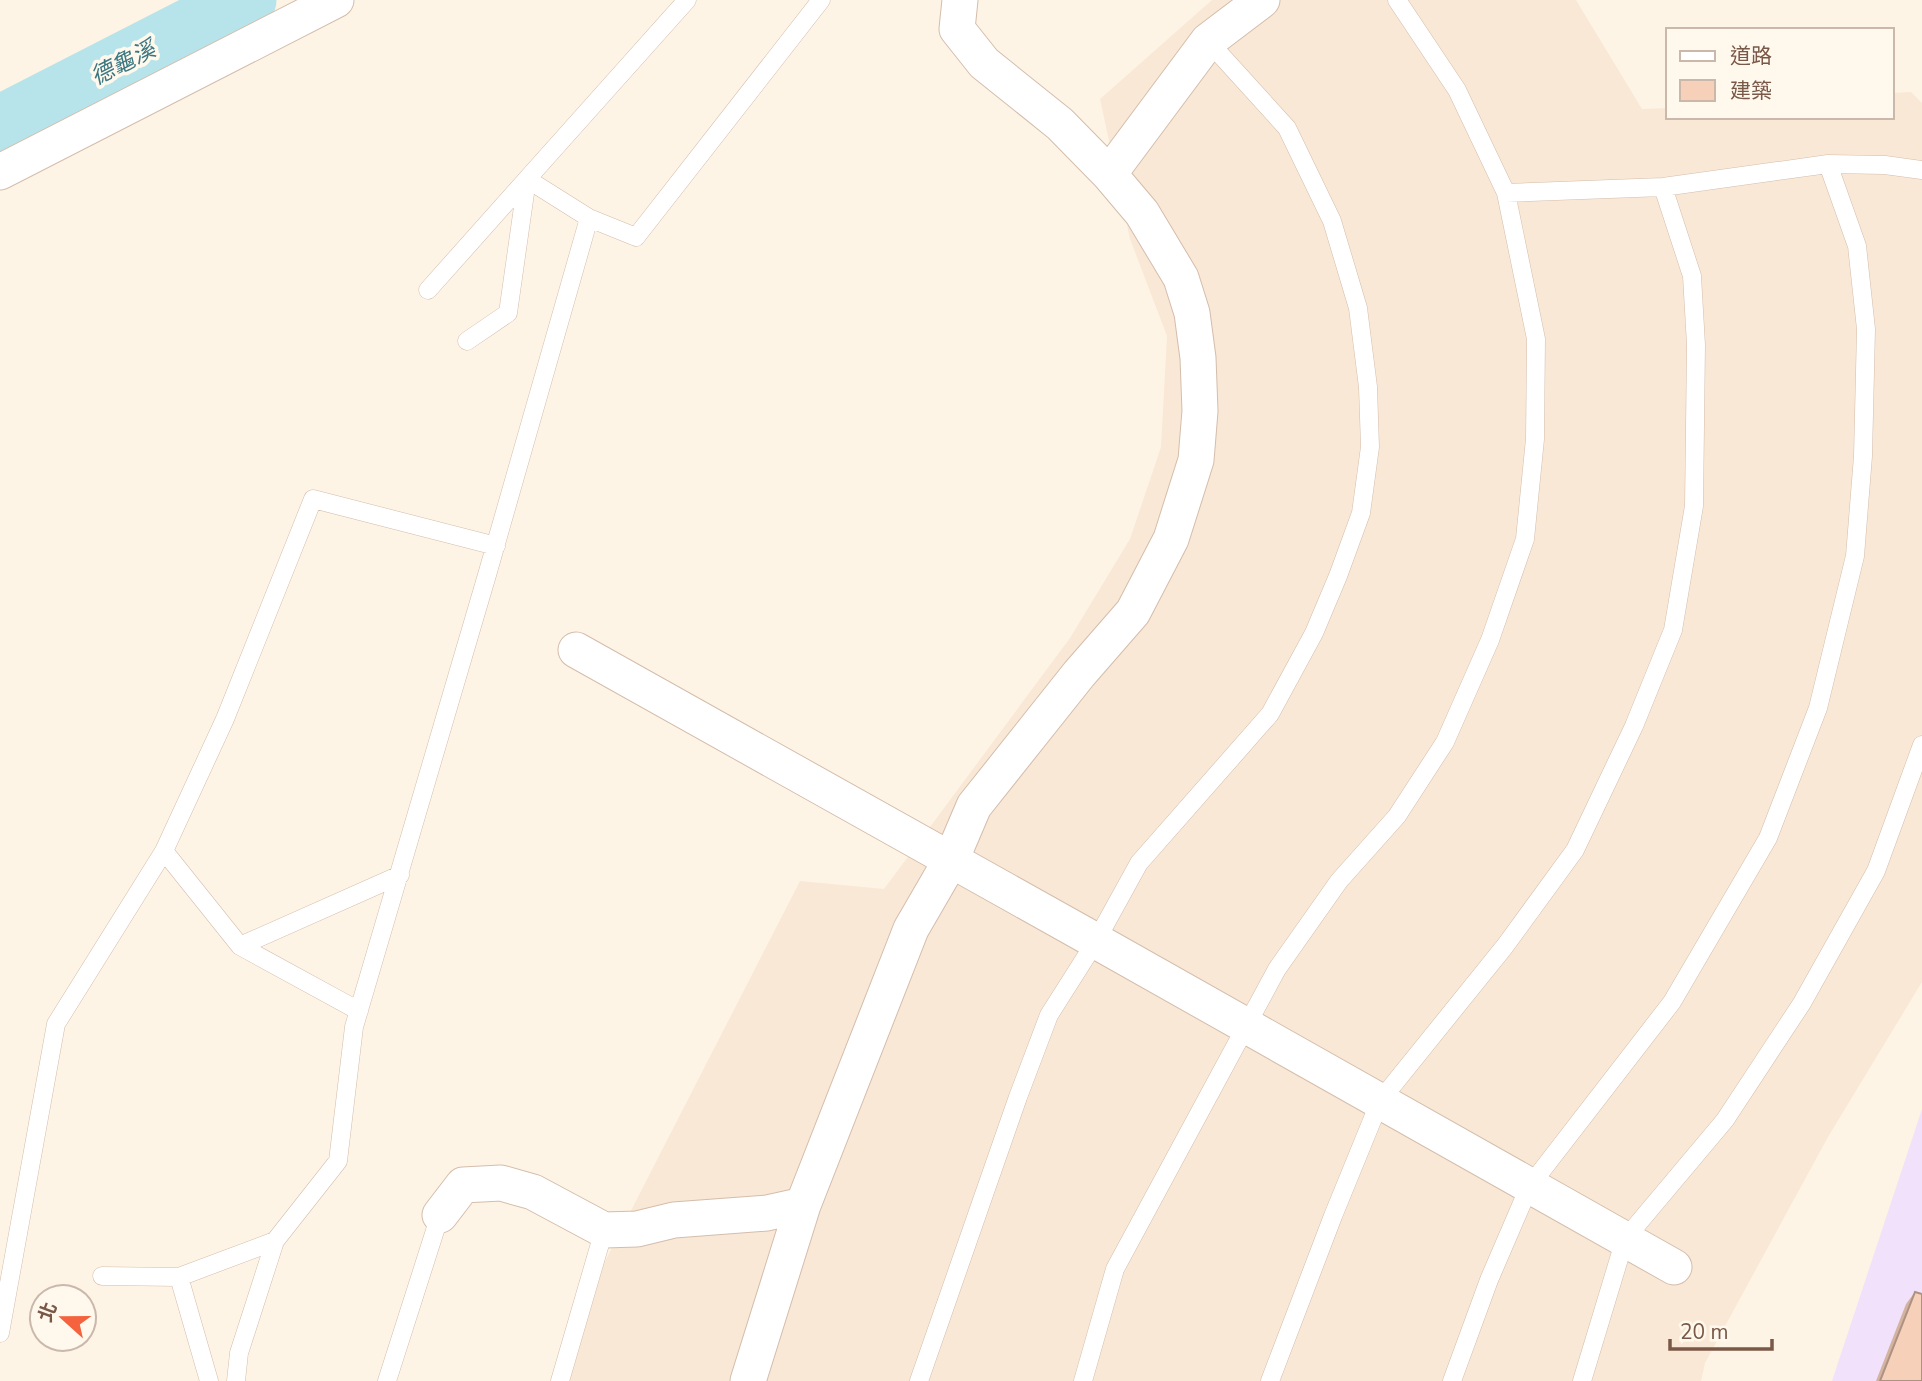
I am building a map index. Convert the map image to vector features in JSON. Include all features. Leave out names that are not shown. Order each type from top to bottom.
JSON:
[{"type":"street","points":[[0,172],[336,0]]},
{"type":"street","points":[[748,1381],[803,1205],[911,929],[951,860],[974,806],[1079,674],[1133,612],[1171,539],[1195,460],[1200,411],[1198,358],[1192,313],[1181,278],[1142,213],[1109,174],[1060,124],[984,63],[957,29],[960,0]]},
{"type":"street","points":[[1109,174],[1208,41],[1262,0]]},
{"type":"street","points":[[576,650],[1674,1267]]},
{"type":"street","points":[[440,1215],[463,1185],[500,1183],[533,1192],[604,1230],[637,1229],[674,1220],[767,1213],[803,1205]]},
{"type":"lane","points":[[428,290],[687,0]]},
{"type":"lane","points":[[527,178],[589,218],[636,237],[821,0]]},
{"type":"lane","points":[[1083,1381],[1115,1269],[1284,958],[1339,881],[1396,816],[1445,742],[1490,640],[1525,538],[1535,439],[1536,339],[1506,193],[1457,90],[1397,0]]},
{"type":"lane","points":[[919,1381],[1013,1110],[1049,1015],[1096,941],[1139,863],[1270,714],[1314,633],[1361,513],[1370,447],[1368,387],[1358,308],[1332,221],[1287,128],[1208,41]]},
{"type":"lane","points":[[1506,193],[1663,187],[1828,164],[1885,165],[1922,170]]},
{"type":"lane","points":[[1452,1381],[1489,1280],[1529,1187],[1672,1002],[1768,838],[1818,708],[1855,556],[1864,444],[1866,329],[1857,246],[1828,164]]},
{"type":"lane","points":[[467,341],[508,313],[527,178]]},
{"type":"lane","points":[[1270,1381],[1380,1101],[1504,946],[1575,850],[1634,726],[1672,630],[1695,506],[1696,345],[1692,276],[1663,187]]},
{"type":"lane","points":[[236,1381],[239,1353],[275,1241],[338,1161],[359,1011],[589,218]]},
{"type":"lane","points":[[0,1333],[56,1024],[164,851],[225,719],[313,499],[496,546]]},
{"type":"lane","points":[[1582,1381],[1625,1239],[1725,1120],[1802,1003],[1876,871],[1922,745]]},
{"type":"lane","points":[[164,851],[240,946],[359,1011]]},
{"type":"lane","points":[[240,946],[400,875]]},
{"type":"lane","points":[[387,1381],[440,1215]]},
{"type":"lane","points":[[560,1381],[604,1230]]},
{"type":"lane","points":[[102,1276],[179,1277],[275,1241]]},
{"type":"lane","points":[[179,1277],[209,1381]]},
{"type":"shaded area","points":[[1212,0],[1576,0],[1642,109],[1666,108],[1666,119],[1894,119],[1894,93],[1911,92],[1922,103],[1922,982],[1828,1137],[1705,1363],[1701,1381],[568,1381],[601,1269],[800,881],[884,889],[1070,638],[1130,539],[1161,447],[1167,336],[1130,239],[1100,99]]},
{"type":"shaded area","points":[[1922,1109],[1922,1381],[1832,1381]]},
{"type":"building","points":[[1915,1292],[1922,1294],[1922,1381],[1880,1381]]},
{"type":"waterway","name":"德龜溪","points":[[0,126],[246,0]]}]
